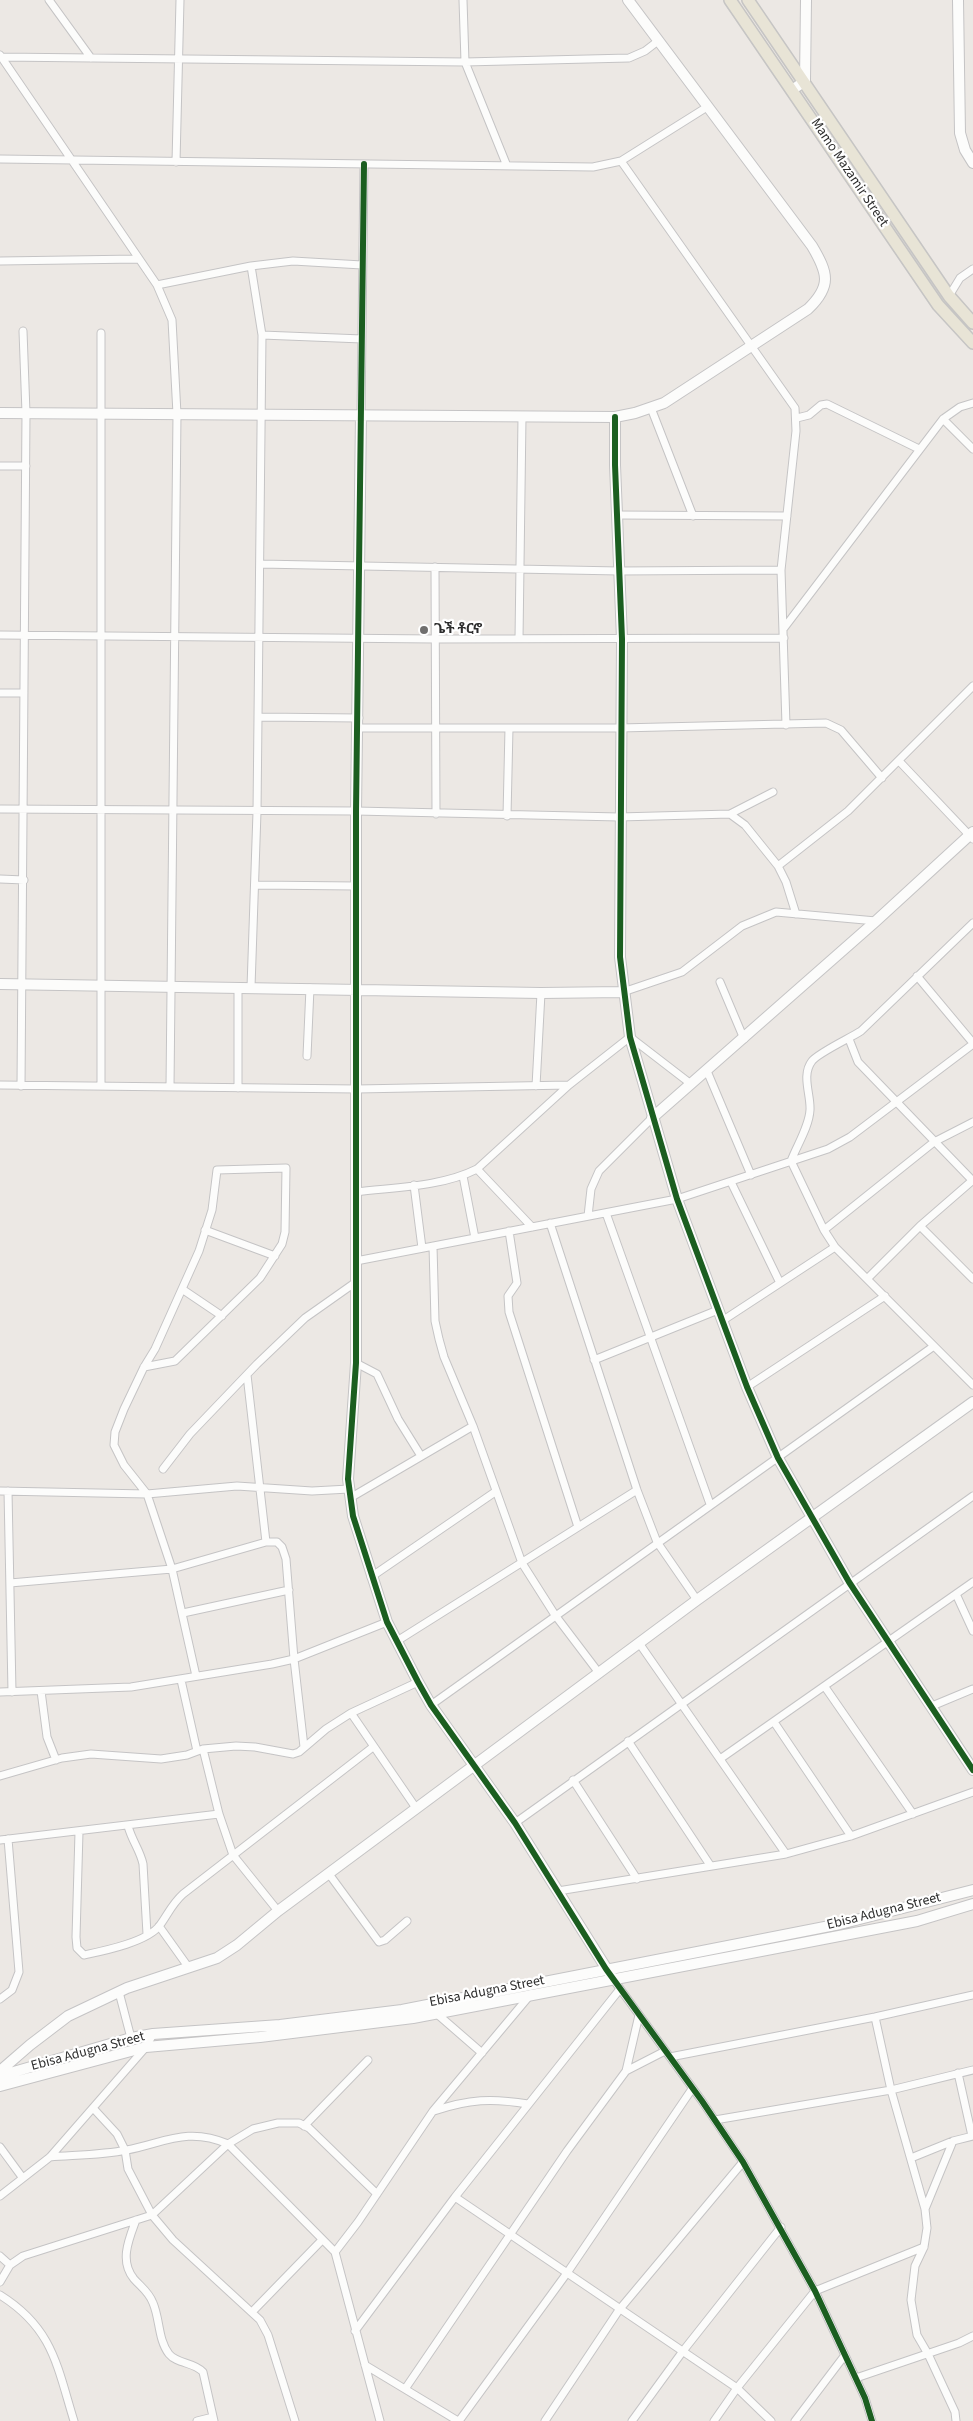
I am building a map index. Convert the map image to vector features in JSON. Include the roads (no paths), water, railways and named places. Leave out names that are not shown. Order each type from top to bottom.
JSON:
[{"type":"main road","name":"Mamo Mazamir Street","points":[[730,0],[938,305],[973,343]]},
{"type":"main road","name":"Mamo Mazamir Street","points":[[748,0],[949,296],[973,323]]},
{"type":"street","points":[[49,0],[91,58]]},
{"type":"street","points":[[176,162],[180,0]]},
{"type":"street","points":[[463,0],[465,62],[507,166]]},
{"type":"street","points":[[0,413],[615,417],[664,404],[808,309],[820,298],[826,284],[823,266],[812,246],[628,0]]},
{"type":"street","points":[[792,90],[805,82],[806,0]]},
{"type":"street","points":[[958,0],[960,133],[965,150],[973,163]]},
{"type":"street","points":[[0,56],[178,60],[465,62],[628,58],[646,51],[658,40]]},
{"type":"street","points":[[0,56],[73,160],[138,259],[158,285],[172,320],[177,414],[170,1087]]},
{"type":"street","points":[[0,159],[592,168],[622,161],[707,107]]},
{"type":"street","points":[[622,161],[795,408],[797,418],[781,570],[786,725]]},
{"type":"street","points":[[364,164],[356,811],[356,1364],[348,1479],[353,1516],[371,1576],[388,1622],[431,1705],[514,1822],[613,1979],[743,2162],[781,2227],[815,2291],[856,2378],[872,2421]]},
{"type":"street","points":[[0,261],[138,259]]},
{"type":"street","points":[[158,285],[251,266],[293,261],[362,265]]},
{"type":"street","points":[[251,266],[262,336],[258,812],[251,987]]},
{"type":"street","points":[[949,296],[960,278],[973,269]]},
{"type":"street","points":[[22,1086],[26,466],[23,331]]},
{"type":"street","points":[[101,333],[101,1086]]},
{"type":"street","points":[[262,336],[362,338]]},
{"type":"street","points":[[784,628],[943,419],[960,407],[973,403]]},
{"type":"street","points":[[797,418],[810,415],[821,405],[827,404],[919,450]]},
{"type":"street","points":[[651,408],[693,516]]},
{"type":"street","points":[[519,639],[522,417]]},
{"type":"street","points":[[615,417],[622,639],[619,817],[620,957],[622,992],[630,1037],[652,1118],[678,1199],[746,1386],[778,1458],[849,1582],[973,1770]]},
{"type":"street","points":[[943,419],[973,449]]},
{"type":"street","points":[[0,466],[26,466]]},
{"type":"street","points":[[617,515],[787,516]]},
{"type":"street","points":[[260,564],[619,571],[781,570]]},
{"type":"street","points":[[435,567],[436,814]]},
{"type":"street","points":[[0,635],[436,639],[784,638]]},
{"type":"street","points":[[778,866],[848,811],[973,686]]},
{"type":"street","points":[[0,692],[24,693]]},
{"type":"street","points":[[258,717],[436,728],[620,728],[826,723],[842,730],[882,778]]},
{"type":"street","points":[[507,816],[509,728]]},
{"type":"street","points":[[588,1216],[591,1188],[599,1171],[652,1118],[744,1040],[972,835],[899,761]]},
{"type":"street","points":[[0,809],[258,812],[356,811],[507,816],[619,817],[730,814],[773,792]]},
{"type":"street","points":[[730,814],[746,825],[778,866],[786,882],[796,914]]},
{"type":"street","points":[[0,879],[24,880]]},
{"type":"street","points":[[255,885],[356,886]]},
{"type":"street","points":[[0,984],[541,993],[622,992],[682,972],[742,926],[756,918],[776,912],[876,921]]},
{"type":"street","points":[[973,923],[861,1031],[822,1052],[811,1062],[808,1071],[807,1090],[810,1111],[791,1161],[824,1230],[835,1247],[973,1385]]},
{"type":"street","points":[[356,1261],[678,1199],[840,1144],[973,1044],[917,976]]},
{"type":"street","points":[[720,982],[744,1040]]},
{"type":"street","points":[[238,987],[238,1088]]},
{"type":"street","points":[[308,1056],[310,988]]},
{"type":"street","points":[[536,1086],[541,993]]},
{"type":"street","points":[[630,1037],[691,1084]]},
{"type":"street","points":[[356,1192],[414,1185],[464,1176],[477,1169],[569,1085],[630,1037]]},
{"type":"street","points":[[849,1039],[858,1062],[973,1181],[920,1226],[867,1279]]},
{"type":"street","points":[[707,1071],[751,1175]]},
{"type":"street","points":[[0,1085],[357,1089],[569,1085]]},
{"type":"street","points":[[824,1230],[934,1142],[973,1122]]},
{"type":"street","points":[[144,1367],[175,1361],[260,1278],[282,1244],[285,1232],[286,1168],[217,1170],[212,1210],[205,1230],[155,1349],[144,1367],[115,1432],[114,1445],[124,1465],[147,1494],[172,1569],[196,1676]]},
{"type":"street","points":[[477,1169],[532,1227]]},
{"type":"street","points":[[464,1176],[475,1238]]},
{"type":"street","points":[[731,1182],[780,1283]]},
{"type":"street","points":[[414,1185],[422,1248]]},
{"type":"street","points":[[606,1213],[710,1504]]},
{"type":"street","points":[[550,1224],[637,1490],[657,1542],[696,1600]]},
{"type":"street","points":[[920,1226],[973,1279]]},
{"type":"street","points":[[205,1230],[275,1256]]},
{"type":"street","points":[[509,1231],[517,1283],[508,1296],[509,1312],[578,1527]]},
{"type":"street","points":[[433,1246],[435,1321],[444,1357],[473,1426],[495,1492],[522,1563],[555,1616],[599,1673]]},
{"type":"street","points":[[722,1321],[835,1247]]},
{"type":"street","points":[[163,1469],[190,1434],[305,1318],[356,1282]]},
{"type":"street","points":[[182,1288],[222,1316]]},
{"type":"street","points":[[746,1386],[885,1296]]},
{"type":"street","points":[[594,1360],[718,1310]]},
{"type":"street","points":[[431,1705],[710,1504],[778,1458],[934,1346]]},
{"type":"street","points":[[356,1364],[377,1374],[398,1419],[421,1456]]},
{"type":"street","points":[[247,1376],[258,1487],[266,1542]]},
{"type":"street","points":[[0,2071],[68,2016],[118,1992],[217,1958],[237,1945],[278,1911],[696,1600],[973,1402]]},
{"type":"street","points":[[0,1491],[147,1494],[237,1486],[350,1493],[473,1426]]},
{"type":"street","points":[[397,1641],[637,1490]]},
{"type":"street","points":[[8,1491],[12,1692]]},
{"type":"street","points":[[371,1576],[495,1492]]},
{"type":"street","points":[[514,1822],[849,1582],[973,1496]]},
{"type":"street","points":[[10,1583],[172,1569],[266,1542],[277,1542],[282,1547],[286,1558],[294,1659],[304,1747]]},
{"type":"street","points":[[720,1759],[890,1642],[973,1582]]},
{"type":"street","points":[[183,1613],[289,1590]]},
{"type":"street","points":[[956,1594],[973,1631]]},
{"type":"street","points":[[0,1692],[131,1687],[181,1680],[294,1659],[388,1622]]},
{"type":"street","points":[[639,1643],[786,1854]]},
{"type":"street","points":[[181,1680],[219,1814],[233,1855],[278,1911]]},
{"type":"street","points":[[0,1776],[56,1760],[91,1754],[161,1758],[187,1755],[200,1750],[255,1747],[293,1754],[351,1713],[418,1682]]},
{"type":"street","points":[[825,1687],[913,1814]]},
{"type":"street","points":[[932,1706],[973,1689]]},
{"type":"street","points":[[41,1691],[47,1736],[56,1760]]},
{"type":"street","points":[[351,1713],[416,1808]]},
{"type":"street","points":[[774,1722],[851,1836]]},
{"type":"street","points":[[628,1741],[710,1865]]},
{"type":"street","points":[[79,1832],[76,1937],[79,1952],[84,1955],[113,1950],[147,1934],[159,1926],[173,1903],[373,1747]]},
{"type":"street","points":[[573,1780],[637,1879]]},
{"type":"street","points":[[558,1891],[786,1854],[851,1836],[973,1792]]},
{"type":"street","points":[[0,1840],[219,1814]]},
{"type":"street","points":[[128,1826],[132,1842],[141,1854],[143,1864],[147,1934]]},
{"type":"street","points":[[0,1999],[12,1990],[19,1972],[8,1839]]},
{"type":"street","points":[[329,1874],[378,1942],[385,1940],[407,1921]]},
{"type":"street","name":"Ebisa Adugna Street","points":[[0,2076],[132,2038],[153,2034],[280,2025],[402,2010],[606,1968],[840,1924],[973,1890]]},
{"type":"street","name":"Ebisa Adugna Street","points":[[0,2086],[146,2047],[326,2029],[436,2013],[917,1921],[973,1904]]},
{"type":"street","points":[[159,1926],[189,1968]]},
{"type":"street","points":[[355,2331],[455,2197],[620,1989]]},
{"type":"street","points":[[118,1992],[132,2038]]},
{"type":"street","points":[[335,2252],[434,2111],[532,1994]]},
{"type":"street","points":[[626,2071],[668,2054],[875,2017],[973,1995]]},
{"type":"street","points":[[436,2013],[482,2053]]},
{"type":"street","points":[[405,2389],[567,2151],[626,2071],[639,2015]]},
{"type":"street","points":[[875,2017],[891,2090],[925,2209],[927,2228],[924,2247],[915,2266],[911,2300],[917,2335],[955,2412],[956,2421]]},
{"type":"street","points":[[0,2196],[50,2157],[146,2047],[153,2034]]},
{"type":"street","points":[[304,2126],[368,2060]]},
{"type":"street","points":[[715,2120],[891,2090],[973,2070]]},
{"type":"street","points":[[911,2158],[953,2141],[972,2136],[958,2073]]},
{"type":"street","points":[[365,2365],[458,2421],[567,2273],[692,2089]]},
{"type":"street","points":[[434,2111],[460,2102],[489,2099],[528,2104]]},
{"type":"street","points":[[93,2108],[117,2134],[125,2150],[128,2169],[152,2215],[173,2240],[260,2320],[268,2335],[294,2421]]},
{"type":"street","points":[[0,2282],[10,2265],[22,2256],[152,2215],[228,2144],[253,2129],[278,2124],[299,2124],[309,2128],[377,2194]]},
{"type":"street","points":[[50,2157],[125,2150],[188,2134],[212,2138],[228,2144],[335,2252],[380,2421]]},
{"type":"street","points":[[925,2209],[953,2141]]},
{"type":"street","points":[[0,2147],[22,2177]]},
{"type":"street","points":[[545,2421],[619,2310],[743,2162]]},
{"type":"street","points":[[455,2197],[619,2310],[737,2388],[771,2421]]},
{"type":"street","points":[[136,2220],[126,2251],[128,2266],[133,2277],[149,2294],[154,2304],[164,2345],[170,2356],[198,2367],[203,2372],[213,2419],[197,2421]]},
{"type":"street","points":[[632,2421],[682,2351],[781,2227]]},
{"type":"street","points":[[252,2312],[322,2240]]},
{"type":"street","points":[[714,2421],[737,2388],[815,2291],[924,2247]]},
{"type":"street","points":[[0,2256],[10,2265]]},
{"type":"street","points":[[0,2295],[19,2307],[32,2319],[50,2345],[74,2421]]},
{"type":"street","points":[[856,2378],[959,2344],[973,2336]]},
{"type":"street","points":[[795,2421],[845,2355]]},
{"type":"place","name":"ጌች ቶርኖ","points":[[424,630]]}]
